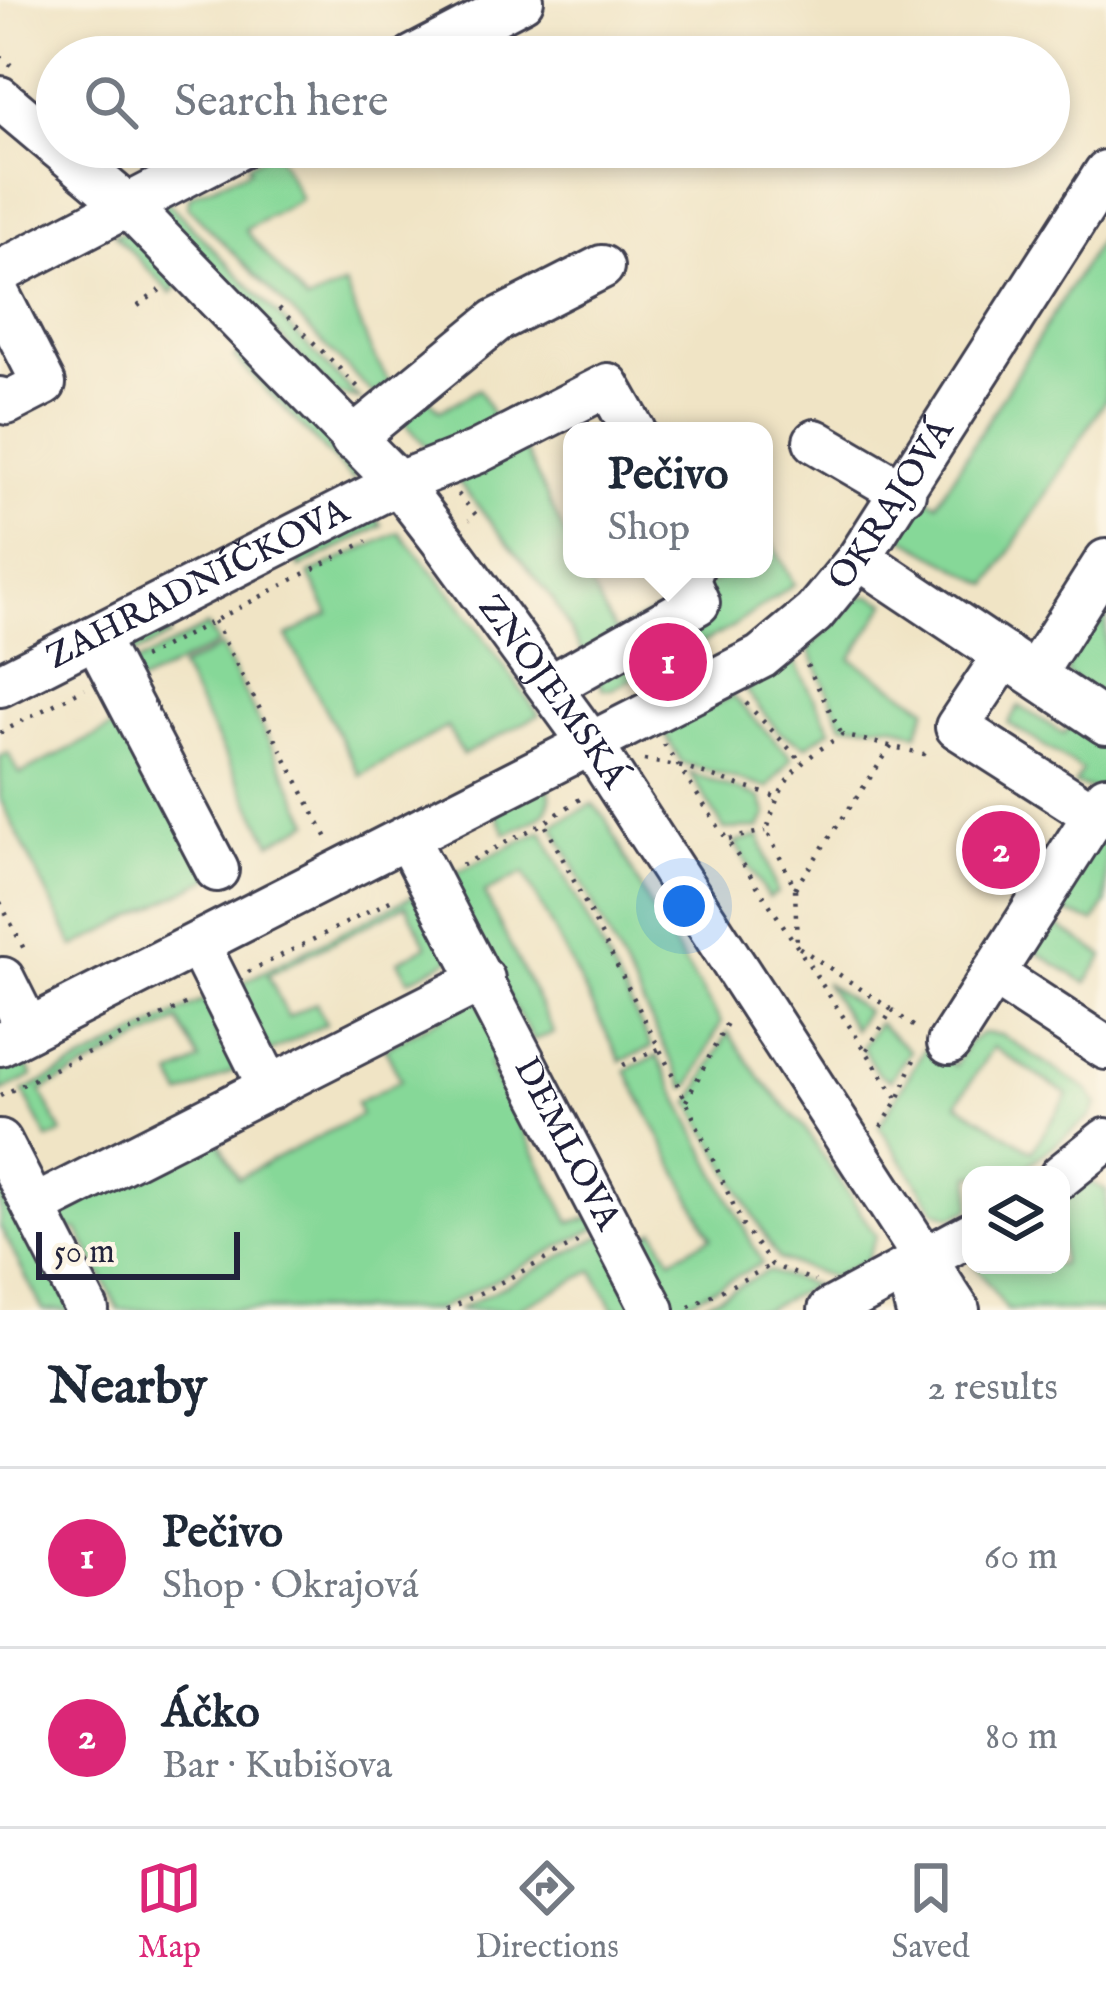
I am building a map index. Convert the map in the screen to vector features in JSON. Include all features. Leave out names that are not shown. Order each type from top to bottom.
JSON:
[{"type":"street","points":[[453,36],[522,0]]},
{"type":"street","name":"ZNOJEMSKÁ","points":[[0,98],[36,124]]},
{"type":"street","name":"ZNOJEMSKÁ","points":[[89,168],[398,483],[591,744],[958,1310]]},
{"type":"street","points":[[0,272],[199,168]]},
{"type":"street","name":"OKRAJOVÁ","points":[[591,744],[760,657],[814,614],[904,493],[1106,172]]},
{"type":"street","points":[[352,439],[496,321],[602,267]]},
{"type":"street","points":[[0,298],[44,384],[7,403],[0,399]]},
{"type":"street","name":"ZAHRADNÍČKOVA","points":[[0,685],[105,655],[398,483],[477,452],[608,385],[629,422]]},
{"type":"street","points":[[815,441],[904,493]]},
{"type":"street","points":[[859,558],[1106,723]]},
{"type":"street","points":[[930,1044],[993,974],[1100,805],[957,727],[1020,664],[1106,561]]},
{"type":"street","points":[[551,686],[698,603],[689,578]]},
{"type":"street","points":[[105,655],[217,871]]},
{"type":"street","points":[[3,979],[14,1037],[591,744]]},
{"type":"street","name":"DEMLOVA","points":[[407,838],[653,1310]]},
{"type":"street","points":[[198,944],[270,1088]]},
{"type":"street","points":[[993,974],[1106,1048]]},
{"type":"street","points":[[34,1207],[483,979]]},
{"type":"street","points":[[0,1141],[86,1310]]},
{"type":"street","points":[[841,1304],[962,1239]]},
{"type":"street","points":[[917,1310],[912,1290],[925,1262]]},
{"type":"path","points":[[138,306],[164,287]]},
{"type":"path","points":[[0,733],[105,655],[214,621],[374,537]]},
{"type":"path","points":[[214,621],[321,826]]},
{"type":"path","points":[[790,633],[842,735]]},
{"type":"path","points":[[721,677],[801,761]]},
{"type":"path","points":[[655,731],[682,767],[796,946],[898,1100],[930,1044],[892,1010],[796,946]]},
{"type":"path","points":[[796,946],[795,888],[766,831],[776,797],[801,761],[842,735],[924,754],[935,738]]},
{"type":"path","points":[[795,888],[893,744]]},
{"type":"path","points":[[646,758],[776,797]]},
{"type":"path","points":[[0,1096],[544,823],[686,1101],[743,1226],[772,1264],[841,1304]]},
{"type":"path","points":[[729,839],[766,831]]},
{"type":"path","points":[[686,1101],[747,985]]},
{"type":"path","points":[[867,1050],[892,1010]]},
{"type":"path","points":[[623,1065],[659,1049]]},
{"type":"path","points":[[447,1310],[610,1226]]},
{"type":"path","points":[[683,1310],[772,1264]]},
{"type":"green space","points":[[285,168],[301,199],[245,230],[307,302],[345,285],[371,351],[390,383],[374,395],[187,206],[190,196],[250,170]]},
{"type":"green space","points":[[163,197],[359,399],[337,394],[173,227],[163,211]]},
{"type":"green space","points":[[1106,229],[1106,399],[989,585],[900,536],[924,497],[937,503]]},
{"type":"green space","points":[[114,234],[133,236],[179,286],[171,293]]},
{"type":"green space","points":[[242,350],[357,468],[353,480],[234,357]]},
{"type":"green space","points":[[479,389],[499,427],[522,444],[563,531],[563,578],[587,578],[615,632],[721,578],[773,578],[773,545],[794,584],[729,629],[612,689],[603,689],[552,598],[400,418],[424,394],[440,411]]},
{"type":"green space","points":[[375,516],[382,525],[300,568],[296,557]]},
{"type":"green space","points":[[399,532],[460,604],[539,715],[463,755],[447,727],[360,776],[287,636],[329,614],[309,574]]},
{"type":"green space","points":[[871,596],[887,603],[851,659],[927,708],[917,734],[894,725],[842,724],[809,649],[857,598]]},
{"type":"green space","points":[[1106,610],[1106,701],[1067,674],[1077,650]]},
{"type":"green space","points":[[164,624],[170,636],[119,662],[113,650]]},
{"type":"green space","points":[[207,626],[218,644],[139,684],[129,667]]},
{"type":"green space","points":[[221,647],[310,822],[271,843],[180,668]]},
{"type":"green space","points":[[793,659],[831,729],[806,746],[779,732],[745,690]]},
{"type":"green space","points":[[120,696],[212,877],[74,947],[0,799],[0,757],[8,753],[20,774],[113,727],[103,705]]},
{"type":"green space","points":[[732,696],[792,758],[768,788],[682,763],[663,731]]},
{"type":"green space","points":[[1019,706],[1064,734],[1074,721],[1106,742],[1106,779],[1098,791],[1075,784],[1082,770],[1008,723]]},
{"type":"green space","points":[[690,773],[761,798],[767,815],[759,828],[724,829]]},
{"type":"green space","points":[[547,783],[550,803],[546,810],[506,834],[494,810]]},
{"type":"green space","points":[[593,804],[605,817],[650,907],[721,1022],[691,1085],[685,1088],[553,825]]},
{"type":"green space","points":[[1106,823],[1106,903],[1094,922],[1050,908]]},
{"type":"green space","points":[[542,831],[652,1047],[621,1061],[524,873],[484,893],[554,1033],[533,1040],[441,880]]},
{"type":"green space","points":[[760,836],[777,893],[768,898],[735,843]]},
{"type":"green space","points":[[422,891],[451,959],[409,980],[398,961],[427,946],[406,905],[268,975],[288,1017],[316,1003],[326,1024],[269,1052],[234,987]]},
{"type":"green space","points":[[1044,917],[1104,956],[1086,983],[1025,945]]},
{"type":"green space","points":[[824,982],[866,1011],[854,1029]]},
{"type":"green space","points":[[478,998],[511,1051],[489,1065],[570,1222],[596,1217],[600,1226],[436,1310],[119,1310],[78,1230],[55,1226],[58,1207],[211,1136],[238,1178],[361,1115],[356,1103],[401,1080],[385,1048]]},
{"type":"green space","points":[[206,999],[223,1030],[216,1034],[222,1045],[230,1042],[240,1062],[237,1069],[182,1096],[172,1076],[200,1061],[179,1021],[41,1091],[62,1133],[48,1139],[23,1092]]},
{"type":"green space","points":[[878,1023],[910,1051],[890,1080],[877,1073],[862,1047]]},
{"type":"green space","points":[[728,1032],[760,1078],[804,1127],[876,1236],[866,1261],[831,1277],[778,1259],[691,1103]]},
{"type":"green space","points":[[982,1033],[1002,1035],[1089,1091],[1097,1105],[1091,1117],[1027,1166],[962,1166],[962,1213],[952,1217],[936,1211],[879,1126],[926,1046],[955,1066],[968,1043]],"holes":[[[993,1047],[1068,1095],[1032,1151],[957,1103]]]},
{"type":"green space","points":[[20,1053],[33,1076],[0,1092],[0,1063]]},
{"type":"green space","points":[[657,1056],[762,1263],[672,1310],[634,1242],[655,1230],[671,1259],[711,1237],[626,1070]]},
{"type":"green space","points":[[1092,1183],[1106,1190],[1106,1310],[1007,1310],[981,1274],[1070,1274],[1070,1187]]},
{"type":"green space","points":[[12,1191],[73,1310],[43,1310],[0,1227],[0,1196]]},
{"type":"green space","points":[[605,1234],[638,1310],[614,1310],[593,1271],[516,1310],[457,1310]]},
{"type":"green space","points":[[767,1271],[814,1285],[763,1310],[692,1310]]},
{"type":"place","name":"Pečivo","points":[[668,662]]},
{"type":"place","name":"Áčko","points":[[1001,850]]}]
